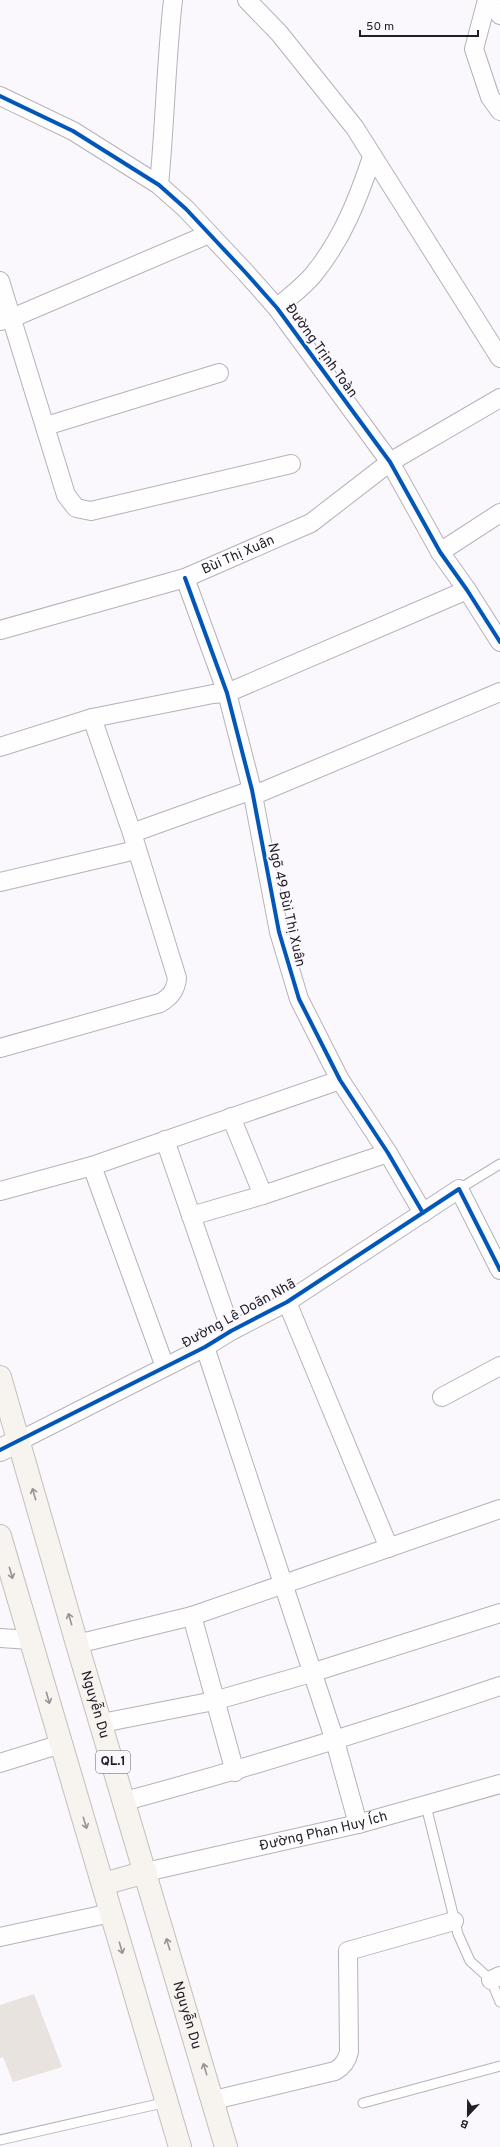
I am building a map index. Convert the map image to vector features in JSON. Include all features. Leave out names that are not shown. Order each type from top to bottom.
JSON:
[{"type":"main road","name":"Nguyễn Du","points":[[0,1377],[10,1445],[102,1723],[214,2100],[226,2147]]},
{"type":"main road","points":[[0,1536],[180,2147]]},
{"type":"main road","points":[[103,1884],[146,1872]]},
{"type":"street","points":[[158,185],[164,135],[166,72],[173,0]]},
{"type":"street","points":[[247,0],[279,33],[350,122],[500,358]]},
{"type":"street","points":[[487,0],[500,15]]},
{"type":"street","points":[[487,0],[474,49],[490,97],[500,111]]},
{"type":"street","name":"Đường Trịnh Toàn","points":[[0,96],[72,131],[158,185],[209,234],[277,308],[390,462],[440,552],[467,590],[500,642]]},
{"type":"street","points":[[277,308],[312,275],[328,254],[359,196],[372,157]]},
{"type":"street","points":[[6,320],[209,234]]},
{"type":"street","points":[[0,281],[6,320],[46,426],[66,496],[72,504],[85,511],[187,490],[291,464]]},
{"type":"street","points":[[46,426],[219,373]]},
{"type":"street","name":"Bùi Thị Xuân","points":[[0,630],[185,578],[311,523],[390,462],[500,398]]},
{"type":"street","points":[[440,552],[500,513]]},
{"type":"street","name":"Ngõ 49 Bùi Thị Xuân","points":[[185,578],[227,693],[252,793],[279,932],[290,974],[299,999],[340,1080],[388,1153],[423,1212]]},
{"type":"street","points":[[0,747],[92,718],[213,694],[227,693],[467,590]]},
{"type":"street","points":[[0,882],[134,842],[500,692]]},
{"type":"street","points":[[0,1048],[160,1003],[173,993],[177,978],[134,842],[92,718]]},
{"type":"street","points":[[0,1191],[92,1166],[340,1080]]},
{"type":"street","points":[[231,1117],[263,1195]]},
{"type":"street","points":[[165,1140],[231,1331]]},
{"type":"street","points":[[191,1216],[263,1195],[388,1153]]},
{"type":"street","points":[[92,1166],[165,1367]]},
{"type":"street","points":[[459,1189],[500,1270]]},
{"type":"street","name":"Đường Lê Doãn Nhã","points":[[10,1445],[205,1347],[231,1331],[287,1302],[459,1189]]},
{"type":"street","points":[[287,1302],[389,1548]]},
{"type":"street","points":[[205,1347],[284,1584],[311,1673],[335,1741],[358,1824]]},
{"type":"street","points":[[442,1396],[500,1366]]},
{"type":"street","points":[[77,1644],[192,1616],[500,1509]]},
{"type":"street","points":[[102,1723],[214,1701],[311,1673],[500,1613]]},
{"type":"street","points":[[192,1616],[214,1701],[235,1772]]},
{"type":"street","points":[[0,1638],[30,1640]]},
{"type":"street","points":[[125,1801],[235,1772],[335,1741],[500,1686]]},
{"type":"street","points":[[0,1763],[61,1744]]},
{"type":"street","name":"Đường Phan Huy Ích","points":[[146,1872],[358,1824],[500,1784]]},
{"type":"street","points":[[0,1937],[111,1913]]},
{"type":"street","points":[[214,2100],[334,2071],[339,2068],[344,2063],[349,2052],[348,1951],[454,1921]]},
{"type":"lane","points":[[459,1189],[500,1164]]},
{"type":"lane","points":[[426,1806],[454,1921],[470,1961],[496,1978],[500,2002]]},
{"type":"lane","points":[[363,2104],[500,2066]]},
{"type":"lane","points":[[0,2140],[167,2102]]},
{"type":"building","points":[[34,1994],[62,2067],[13,2082],[3,2057],[0,2058],[0,2005]]},
{"type":"cycle path","points":[[0,96],[73,131],[159,185],[186,209],[246,273],[277,308],[390,462],[440,552],[467,590],[500,642]]},
{"type":"cycle path","points":[[185,578],[227,693],[252,790],[279,932],[299,999],[340,1080],[388,1153],[423,1213]]},
{"type":"cycle path","points":[[0,1450],[205,1347],[231,1331],[287,1302],[459,1189],[500,1270]]}]
